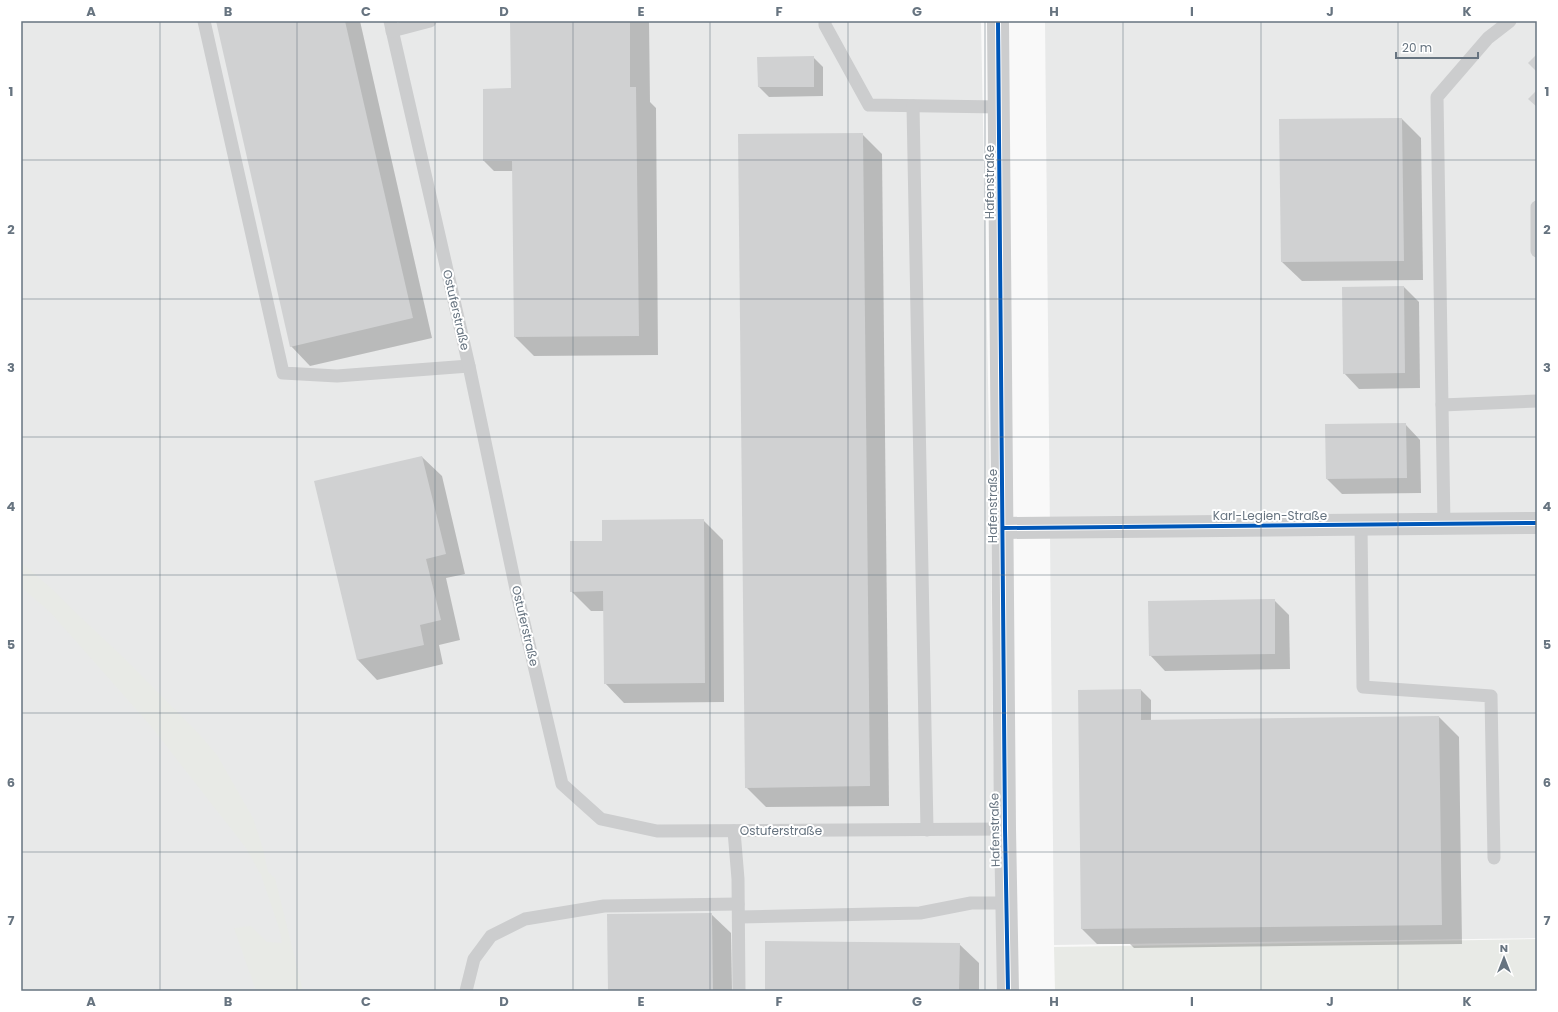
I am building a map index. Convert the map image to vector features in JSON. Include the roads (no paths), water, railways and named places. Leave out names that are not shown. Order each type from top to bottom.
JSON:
[{"type":"street","name":"Hafenstraße","points":[[998,21],[1005,829],[1008,991]]},
{"type":"street","name":"Karl-Legien-Straße","points":[[1003,528],[1361,526],[1537,523]]},
{"type":"lane","points":[[204,21],[283,373],[337,376],[469,366]]},
{"type":"lane","points":[[391,26],[430,21]]},
{"type":"lane","points":[[824,21],[869,105],[999,107]]},
{"type":"lane","points":[[1444,525],[1437,97],[1488,38],[1510,21]]},
{"type":"lane","name":"Ostuferstraße","points":[[391,26],[469,366],[516,589],[562,784],[601,820],[657,831],[1005,829]]},
{"type":"lane","points":[[912,106],[927,830]]},
{"type":"lane","points":[[1537,207],[1537,251]]},
{"type":"lane","points":[[1442,405],[1537,401]]},
{"type":"lane","points":[[1361,526],[1363,687],[1491,696],[1494,858]]},
{"type":"lane","points":[[734,831],[739,910],[739,991]]},
{"type":"lane","points":[[466,991],[474,959],[490,936],[525,919],[604,906],[920,913],[971,903],[1006,903]]}]
